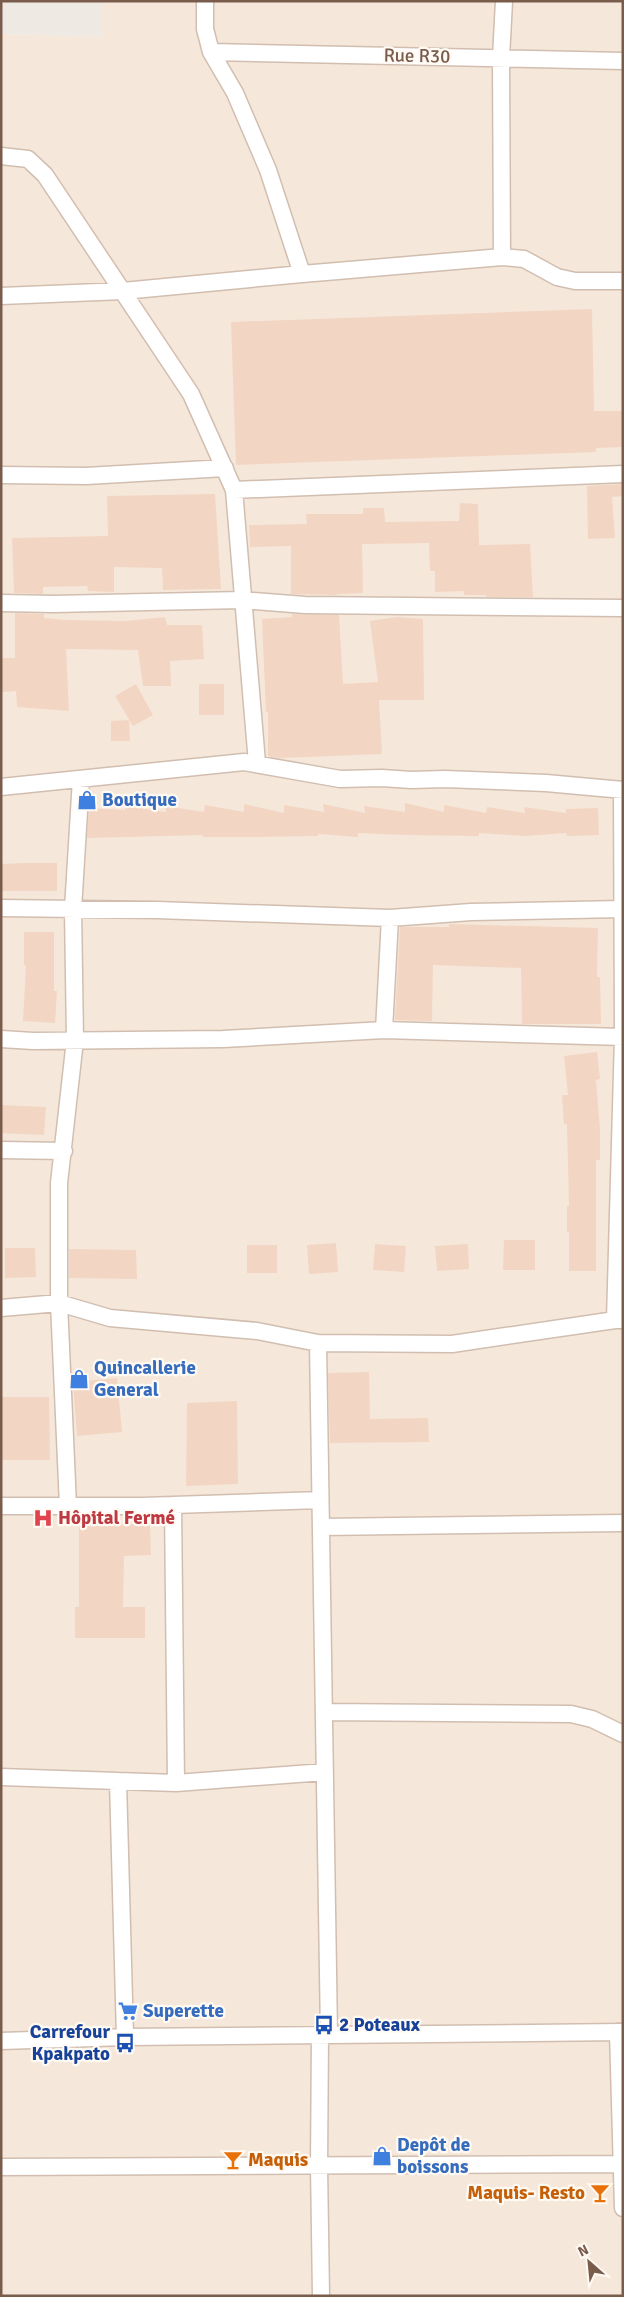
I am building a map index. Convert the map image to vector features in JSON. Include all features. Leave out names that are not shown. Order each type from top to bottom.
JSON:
[{"type":"street","points":[[205,1],[205,29],[211,52],[235,93],[268,170],[302,274]]},
{"type":"street","points":[[502,257],[501,58],[504,1]]},
{"type":"street","name":"Rue R30","points":[[211,52],[623,61]]},
{"type":"street","points":[[1,156],[28,159],[45,175],[110,276],[123,292],[190,394],[225,468],[234,490],[242,600],[258,763]]},
{"type":"street","points":[[1,296],[123,292],[502,257],[524,259],[557,277],[575,281],[623,281]]},
{"type":"street","points":[[1,475],[86,476],[225,468]]},
{"type":"street","points":[[234,490],[623,474]]},
{"type":"street","points":[[1,603],[54,604],[242,600],[305,605],[623,608]]},
{"type":"street","points":[[1,787],[244,762],[340,778],[446,779],[546,783],[622,790],[623,1037],[619,1320],[452,1344],[318,1343],[258,1331],[110,1318],[58,1303],[1,1308]]},
{"type":"street","points":[[68,1506],[58,1303],[59,1183],[75,1040],[73,909],[81,779]]},
{"type":"street","points":[[1,908],[390,918],[472,912],[622,909]]},
{"type":"street","points":[[384,1030],[390,918]]},
{"type":"street","points":[[1,1039],[32,1041],[223,1040],[384,1030],[623,1037]]},
{"type":"street","points":[[1,1150],[64,1151]]},
{"type":"street","points":[[318,1343],[325,1772],[324,2034],[318,2166],[321,2296]]},
{"type":"street","points":[[1,1506],[173,1505],[320,1500]]},
{"type":"street","points":[[173,1505],[176,1783]]},
{"type":"street","points":[[321,1527],[623,1523]]},
{"type":"street","points":[[324,1712],[571,1714],[592,1719],[623,1734]]},
{"type":"street","points":[[1,1776],[176,1783],[325,1772]]},
{"type":"street","points":[[118,1781],[125,2037]]},
{"type":"street","points":[[1,2041],[324,2034],[621,2032],[623,2208]]},
{"type":"street","points":[[1,2167],[621,2164]]},
{"type":"shaded area","points":[[1,1],[102,1],[102,37],[1,34]]},
{"type":"shaded area","points":[[102,1],[623,1],[623,2296],[1,2296],[1,34],[102,37]]},
{"type":"building","points":[[592,309],[594,411],[623,411],[623,447],[596,448],[596,452],[236,465],[231,322]]},
{"type":"building","points":[[623,484],[623,496],[612,497],[615,538],[588,539],[587,486]]},
{"type":"building","points":[[215,494],[221,589],[163,590],[162,568],[114,567],[114,592],[88,591],[87,586],[43,587],[43,594],[14,593],[12,538],[108,536],[107,496]]},
{"type":"building","points":[[460,503],[478,504],[479,545],[530,544],[533,597],[486,597],[486,595],[464,595],[464,591],[435,592],[435,571],[430,571],[429,543],[362,544],[363,593],[337,595],[291,594],[291,546],[250,547],[249,525],[307,524],[306,514],[363,514],[363,508],[384,508],[385,522],[459,521]]},
{"type":"building","points":[[15,613],[44,614],[44,618],[65,620],[125,621],[165,617],[167,625],[202,625],[204,659],[170,661],[171,686],[143,686],[138,650],[66,649],[69,711],[17,707],[16,691],[1,692],[1,658],[15,658]]},
{"type":"building","points":[[292,614],[339,615],[343,684],[378,682],[370,621],[397,617],[423,619],[424,700],[379,700],[382,754],[280,758],[268,756],[268,712],[266,712],[262,619],[292,617]]},
{"type":"building","points":[[136,684],[153,715],[133,726],[115,696]]},
{"type":"building","points":[[199,684],[224,684],[224,715],[199,715]]},
{"type":"building","points":[[129,720],[130,741],[111,741],[111,721]]},
{"type":"building","points":[[405,803],[444,812],[444,805],[486,813],[487,807],[525,813],[524,807],[566,813],[566,809],[598,808],[599,835],[567,836],[566,833],[525,836],[479,833],[479,836],[358,833],[358,837],[318,834],[318,836],[203,837],[203,835],[87,838],[89,808],[125,810],[125,806],[166,812],[165,806],[204,812],[205,805],[244,812],[244,804],[284,813],[284,805],[324,812],[323,804],[365,813],[364,806],[405,812]]},
{"type":"building","points":[[57,863],[57,891],[1,891],[1,864]]},
{"type":"building","points":[[449,924],[598,928],[597,977],[600,977],[601,1024],[522,1024],[521,968],[433,965],[432,1021],[395,1020],[400,927],[449,927]]},
{"type":"building","points":[[24,932],[54,932],[54,991],[57,991],[55,1023],[23,1021],[26,965],[24,965]]},
{"type":"building","points":[[597,1052],[600,1079],[596,1080],[600,1160],[596,1160],[596,1271],[569,1271],[567,1124],[564,1124],[562,1095],[568,1095],[564,1056]]},
{"type":"building","points":[[1,1105],[46,1107],[44,1135],[1,1133]]},
{"type":"building","points":[[504,1240],[535,1240],[535,1270],[503,1270]]},
{"type":"building","points":[[336,1243],[338,1272],[309,1274],[307,1245]]},
{"type":"building","points":[[375,1244],[406,1246],[404,1272],[373,1270]]},
{"type":"building","points":[[468,1244],[469,1269],[437,1271],[435,1246]]},
{"type":"building","points":[[247,1245],[277,1245],[277,1273],[247,1273]]},
{"type":"building","points":[[5,1248],[35,1248],[36,1277],[5,1278]]},
{"type":"building","points":[[69,1249],[136,1250],[137,1279],[69,1278]]},
{"type":"building","points":[[369,1372],[370,1419],[428,1418],[429,1442],[330,1443],[328,1373]]},
{"type":"building","points":[[117,1378],[122,1432],[77,1436],[73,1382]]},
{"type":"building","points":[[1,1397],[49,1397],[50,1460],[1,1460]]},
{"type":"building","points":[[237,1401],[238,1484],[186,1486],[187,1403]]},
{"type":"building","points":[[150,1523],[151,1555],[124,1556],[123,1607],[145,1607],[145,1638],[75,1638],[75,1607],[79,1607],[79,1527]]},
{"type":"place","name":"Boutique","points":[[87,800]]},
{"type":"place","name":"Quincallerie General","points":[[79,1379]]},
{"type":"place","name":"Hôpital Fermé","points":[[43,1518]]},
{"type":"place","name":"Superette","points":[[128,2011]]},
{"type":"place","name":"2 Poteaux","points":[[324,2025]]},
{"type":"place","name":"Carrefour Kpakpato","points":[[125,2043]]},
{"type":"place","name":"Depôt de boissons","points":[[382,2156]]},
{"type":"place","name":"Maquis","points":[[233,2160]]},
{"type":"place","name":"Maquis- Resto","points":[[600,2193]]}]
